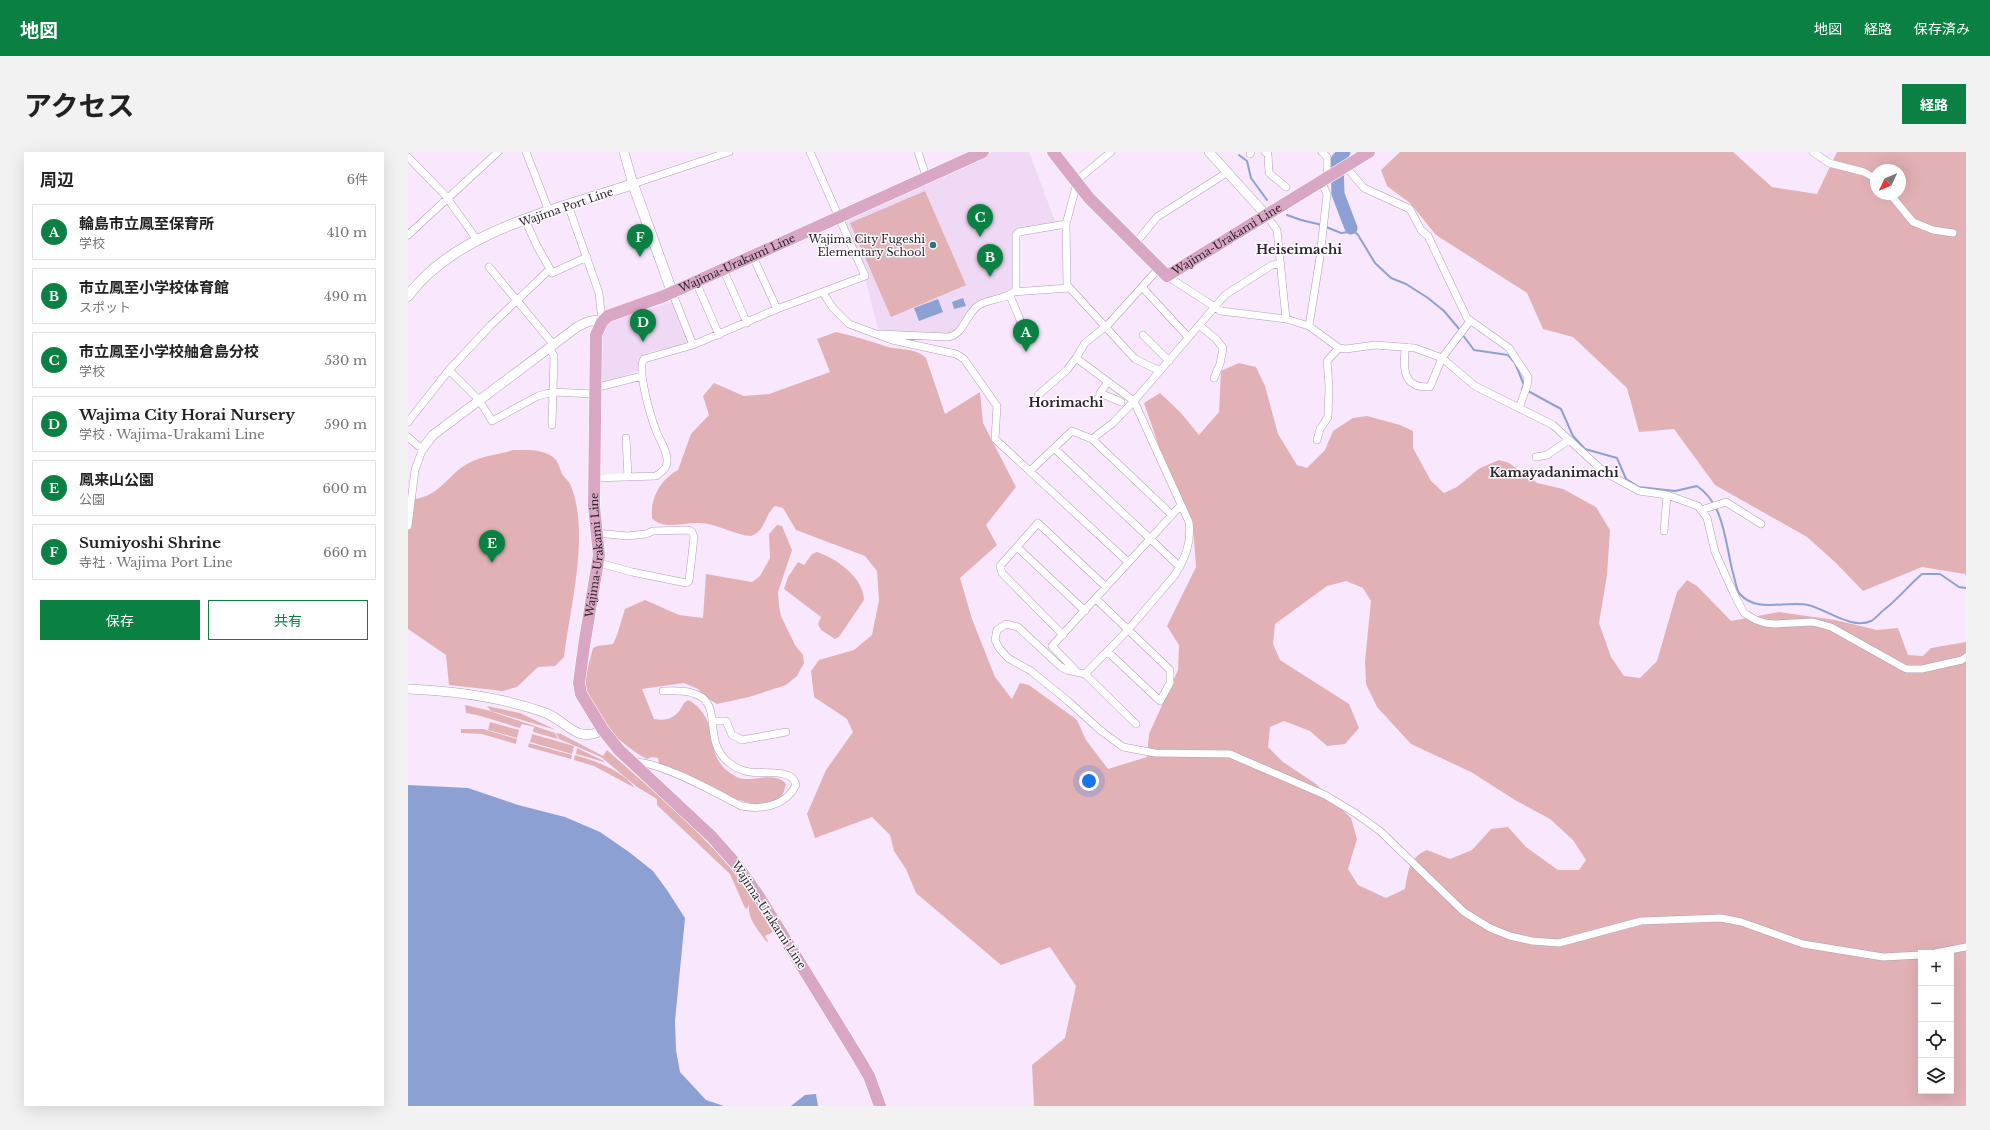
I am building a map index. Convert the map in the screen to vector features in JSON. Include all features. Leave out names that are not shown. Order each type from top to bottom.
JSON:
[{"type":"main road","name":"Wajima-Urakami Line","points":[[1053,152],[1101,211],[1163,272],[1266,215],[1369,152]]},
{"type":"main road","name":"Wajima-Urakami Line","points":[[880,1106],[869,1076],[746,877],[712,837],[619,750],[603,730],[583,699],[579,683],[598,563],[594,506],[596,335],[602,322],[611,314],[696,282],[930,177],[976,153]]},
{"type":"main road","name":"Wajima Port Line","points":[[408,296],[439,265],[477,240],[549,211],[633,184]]},
{"type":"main road","points":[[633,184],[672,292]]},
{"type":"street","points":[[408,235],[498,152]]},
{"type":"street","points":[[526,152],[549,211]]},
{"type":"street","points":[[624,152],[633,184],[729,152]]},
{"type":"street","points":[[595,478],[659,474],[666,468],[668,461],[656,432],[642,376],[642,364],[644,359],[693,345],[777,309],[864,276],[862,267],[810,152]]},
{"type":"street","points":[[918,152],[925,173],[930,177]]},
{"type":"street","points":[[1111,152],[1077,182],[1066,224],[1067,284],[1069,288],[1135,359],[1160,371]]},
{"type":"street","points":[[1209,152],[1266,215],[1277,230],[1286,319]]},
{"type":"street","points":[[1309,326],[1327,194],[1327,157],[1322,152]]},
{"type":"street","points":[[1812,152],[1828,163],[1864,172],[1870,176]]},
{"type":"street","points":[[1268,153],[1269,173],[1286,187]]},
{"type":"street","points":[[408,157],[445,194],[446,199],[477,240]]},
{"type":"street","points":[[1345,166],[1364,188],[1410,209],[1421,230],[1428,236],[1470,321],[1509,348],[1528,377],[1525,394],[1519,408]]},
{"type":"street","points":[[1134,245],[1157,217],[1228,172]]},
{"type":"street","points":[[1895,200],[1913,222],[1933,230],[1953,233]]},
{"type":"street","points":[[408,526],[415,470],[423,448],[433,435],[551,346],[585,323],[596,320],[602,322],[599,293],[568,205]]},
{"type":"street","points":[[525,220],[552,273],[587,257]]},
{"type":"street","points":[[1012,294],[1016,290],[1016,235],[1019,232],[1066,224]]},
{"type":"street","points":[[754,255],[777,309]]},
{"type":"street","points":[[1092,439],[1113,423],[1134,401],[1225,295],[1272,265],[1281,264]]},
{"type":"street","points":[[488,267],[517,300],[551,346],[554,356],[552,425]]},
{"type":"street","points":[[408,422],[449,370],[517,300],[550,269]]},
{"type":"street","points":[[723,269],[747,323]]},
{"type":"street","points":[[1038,395],[1063,374],[1076,358],[1085,343],[1105,327],[1142,287],[1163,272],[1221,311],[1286,319],[1309,326],[1339,348],[1346,349],[1375,345],[1405,347],[1415,348],[1442,358],[1475,386],[1553,425],[1604,472],[1639,491],[1667,495],[1698,506],[1707,518],[1720,567],[1744,613],[1756,620],[1775,624],[1813,622],[1831,627],[1906,670],[1922,669],[1962,660],[1966,657]]},
{"type":"street","points":[[696,282],[719,335]]},
{"type":"street","points":[[1142,287],[1188,337]]},
{"type":"street","points":[[879,335],[883,333],[951,337],[958,332],[979,305],[1012,294],[1069,288]]},
{"type":"street","points":[[672,292],[693,345]]},
{"type":"street","points":[[823,292],[833,308],[849,324],[892,340],[956,354],[964,359],[997,406],[995,439],[1128,562]]},
{"type":"street","points":[[1012,294],[1026,340]]},
{"type":"street","points":[[1405,347],[1404,369],[1406,378],[1412,383],[1430,387],[1442,358],[1470,321]]},
{"type":"street","points":[[1199,325],[1216,339],[1222,348],[1220,364],[1214,378]]},
{"type":"street","points":[[1143,335],[1169,360]]},
{"type":"street","points":[[1317,440],[1320,430],[1328,417],[1329,386],[1327,361],[1339,348]]},
{"type":"street","points":[[1076,358],[1134,401],[1189,522],[1191,536],[1180,567],[1174,576],[1128,630],[1085,674]]},
{"type":"street","points":[[449,370],[479,400],[492,421],[535,397],[552,392],[595,391],[642,376]]},
{"type":"street","points":[[1094,404],[1108,382]]},
{"type":"street","points":[[1101,394],[1121,402]]},
{"type":"street","points":[[1030,471],[1072,431],[1092,439],[1172,515]]},
{"type":"street","points":[[408,437],[418,446],[423,448]]},
{"type":"street","points":[[626,438],[628,477]]},
{"type":"street","points":[[1536,457],[1547,456],[1569,440]]},
{"type":"street","points":[[1054,448],[1180,567]]},
{"type":"street","points":[[1664,531],[1661,510],[1667,495]]},
{"type":"street","points":[[1701,510],[1726,502],[1761,524]]},
{"type":"street","points":[[1077,672],[1052,646],[1181,505]]},
{"type":"street","points":[[1063,635],[1002,573],[1000,566],[1017,547],[1038,524],[1106,587]]},
{"type":"street","points":[[597,533],[627,536],[646,534],[653,531],[689,530],[692,532],[694,537],[689,581],[686,583],[632,572],[598,563]]},
{"type":"street","points":[[1017,547],[1085,611]]},
{"type":"street","points":[[1096,599],[1170,670],[1170,683],[1160,701],[1107,651]]},
{"type":"street","points":[[1136,724],[1085,674],[1067,670],[1056,664],[1018,627],[1006,624],[997,630],[995,640],[1002,652],[1031,671],[1068,701],[1100,730],[1123,747],[1155,753],[1230,754],[1325,795],[1355,813],[1380,831],[1464,912],[1490,928],[1510,936],[1532,941],[1559,943],[1641,921],[1721,918],[1741,922],[1803,944],[1883,957],[1918,955]]},
{"type":"street","points":[[408,689],[496,698],[550,715],[580,734],[589,736],[603,730]]},
{"type":"street","points":[[633,763],[639,762],[659,766],[741,806],[757,808],[786,800],[796,785],[794,780],[788,775],[750,772],[734,766],[717,748],[714,721],[709,706],[698,694],[682,689],[663,691]]},
{"type":"street","points":[[714,721],[726,721],[732,735],[742,740],[786,732]]},
{"type":"street","points":[[1950,950],[1966,947]]},
{"type":"shaded area","name":"Wajima City Fugeshi Elementary School","points":[[993,152],[1029,152],[1055,221],[1055,223],[1015,231],[1013,233],[1015,287],[1011,292],[978,303],[956,331],[949,334],[878,330],[865,278],[868,275],[842,220]]},
{"type":"shaded area","points":[[1400,152],[1733,152],[1772,187],[1817,194],[1837,152],[1966,152],[1966,576],[1965,574],[1922,567],[1863,591],[1835,562],[1807,537],[1715,485],[1674,429],[1639,432],[1627,388],[1573,337],[1543,329],[1527,293],[1436,235],[1410,203],[1387,186],[1381,170]]},
{"type":"shaded area","points":[[925,191],[966,285],[891,317],[850,223]]},
{"type":"shaded area","points":[[673,302],[688,341],[684,346],[649,352],[643,357],[637,371],[600,385],[599,344],[604,329],[608,324],[615,319]]},
{"type":"shaded area","points":[[836,332],[888,347],[918,352],[926,358],[945,414],[980,392],[983,423],[1016,487],[986,525],[997,545],[960,578],[972,619],[995,677],[1012,699],[1020,683],[1029,685],[1077,720],[1086,740],[1108,769],[1147,757],[1149,734],[1178,670],[1179,645],[1167,626],[1196,567],[1193,525],[1164,461],[1144,403],[1160,393],[1181,413],[1199,435],[1219,412],[1221,371],[1239,363],[1256,367],[1265,386],[1278,434],[1297,465],[1307,468],[1325,450],[1333,431],[1353,418],[1367,416],[1400,425],[1413,431],[1413,448],[1431,481],[1444,493],[1457,487],[1480,468],[1499,460],[1509,463],[1537,483],[1563,489],[1596,507],[1610,530],[1607,575],[1599,623],[1611,657],[1624,676],[1640,678],[1657,661],[1677,592],[1687,580],[1697,586],[1731,621],[1779,612],[1835,620],[1877,630],[1898,628],[1908,655],[1923,656],[1931,648],[1966,642],[1966,1106],[1034,1106],[1032,1065],[1065,1038],[1076,986],[1050,947],[1001,965],[916,893],[906,869],[894,851],[890,835],[872,817],[815,838],[807,814],[826,770],[853,732],[847,719],[814,697],[811,671],[819,660],[854,650],[872,635],[879,600],[877,571],[865,556],[796,530],[783,508],[775,506],[771,510],[760,530],[751,536],[711,524],[697,523],[667,525],[656,522],[652,518],[653,503],[658,490],[666,478],[678,470],[691,434],[709,415],[703,396],[714,383],[744,396],[769,394],[830,372],[817,339]],"holes":[[[1346,581],[1363,588],[1371,601],[1365,661],[1366,684],[1377,707],[1411,744],[1471,772],[1515,800],[1550,819],[1573,840],[1586,860],[1579,870],[1558,870],[1526,847],[1508,827],[1491,829],[1472,850],[1450,859],[1427,850],[1421,853],[1416,857],[1410,866],[1405,889],[1386,898],[1358,885],[1348,869],[1357,839],[1351,818],[1316,784],[1283,762],[1268,747],[1270,727],[1284,721],[1310,731],[1327,746],[1345,744],[1359,728],[1349,704],[1280,660],[1273,644],[1275,624],[1327,586]]]},
{"type":"shaded area","points":[[513,450],[536,450],[552,456],[559,465],[562,474],[570,484],[576,505],[579,526],[579,548],[564,657],[555,666],[538,667],[517,687],[503,691],[449,685],[446,655],[408,629],[408,530],[410,526],[413,500],[426,496],[435,491],[469,463],[480,458]]},
{"type":"shaded area","points":[[777,525],[782,526],[792,550],[778,592],[781,616],[795,645],[803,655],[804,663],[797,676],[786,685],[749,697],[717,704],[704,696],[698,689],[684,683],[642,689],[654,719],[669,719],[676,715],[684,703],[688,700],[697,706],[707,720],[713,747],[720,764],[732,774],[744,779],[772,777],[782,780],[786,784],[781,796],[774,802],[763,804],[739,800],[659,763],[658,758],[652,757],[647,759],[637,753],[609,730],[594,710],[586,688],[586,678],[593,648],[613,644],[625,609],[645,600],[679,615],[703,618],[706,574],[752,582],[760,576],[770,558],[769,534]]},
{"type":"shaded area","points":[[817,552],[832,559],[848,570],[859,584],[863,592],[864,600],[839,637],[835,639],[821,630],[818,624],[821,617],[784,589],[788,577],[798,562],[804,565],[812,554]]},
{"type":"shaded area","points":[[465,705],[487,710],[555,733],[558,739],[533,732],[534,727],[522,724],[520,728],[466,713]]},
{"type":"shaded area","points":[[487,706],[520,713],[556,730],[491,711]]},
{"type":"shaded area","points":[[490,722],[519,730],[517,738],[488,730]]},
{"type":"shaded area","points":[[461,729],[483,729],[517,739],[516,744],[482,734],[461,733]]},
{"type":"shaded area","points":[[556,733],[561,734],[603,756],[607,750],[683,818],[719,855],[751,895],[749,902],[751,896],[773,932],[765,936],[768,941],[767,942],[760,933],[751,919],[749,904],[747,909],[745,908],[730,874],[657,805],[657,799],[637,787],[601,757],[559,739]]},
{"type":"shaded area","points":[[532,734],[574,746],[572,754],[530,742]]},
{"type":"shaded area","points":[[529,743],[572,755],[571,759],[528,747]]},
{"type":"shaded area","points":[[577,748],[604,761],[604,762],[576,754]]},
{"type":"shaded area","points":[[575,755],[599,763],[616,771],[635,788],[594,766],[574,760]]},
{"type":"water","points":[[963,298],[966,306],[954,309],[952,302]]},
{"type":"water","points":[[938,299],[943,312],[919,321],[914,308]]},
{"type":"water","points":[[408,785],[468,788],[518,805],[565,817],[600,832],[653,871],[685,918],[675,1021],[676,1050],[680,1072],[706,1100],[724,1106],[408,1106]]},
{"type":"water","points":[[816,1094],[818,1106],[791,1106],[805,1095]]},
{"type":"waterway","points":[[1344,152],[1337,160],[1338,194],[1351,228]]},
{"type":"waterway","points":[[1239,155],[1247,161],[1251,178],[1267,200]]},
{"type":"waterway","points":[[1287,215],[1322,225]]},
{"type":"waterway","points":[[1326,227],[1341,233],[1349,232],[1351,228],[1358,235],[1375,263],[1391,278],[1406,284],[1428,298],[1444,311],[1460,330]]},
{"type":"waterway","points":[[1462,334],[1474,350],[1508,355],[1515,363],[1524,385],[1522,389],[1524,390]]},
{"type":"waterway","points":[[1528,391],[1561,409],[1573,436],[1585,449],[1617,458],[1626,479],[1639,487],[1675,491],[1697,486],[1706,494],[1719,514],[1738,591],[1746,599],[1754,603],[1763,605],[1808,605],[1847,621],[1864,623],[1875,618],[1922,574],[1940,574],[1959,587],[1966,588]]},
{"type":"place","name":"市立鳳至小学校舳倉島分校","points":[[980,237]]},
{"type":"place","name":"Wajima City Fugeshi Elementary School","points":[[933,245]]},
{"type":"place","name":"Sumiyoshi Shrine","points":[[640,257]]},
{"type":"place","name":"市立鳳至小学校体育館","points":[[990,277]]},
{"type":"place","name":"Wajima City Horai Nursery","points":[[643,342]]},
{"type":"place","name":"輪島市立鳳至保育所","points":[[1026,352]]},
{"type":"place","name":"鳳来山公園","points":[[492,563]]},
{"type":"district","name":"Heiseimachi","points":[[1299,249]]},
{"type":"district","name":"Horimachi","points":[[1066,402]]},
{"type":"district","name":"Kamayadanimachi","points":[[1554,472]]}]
